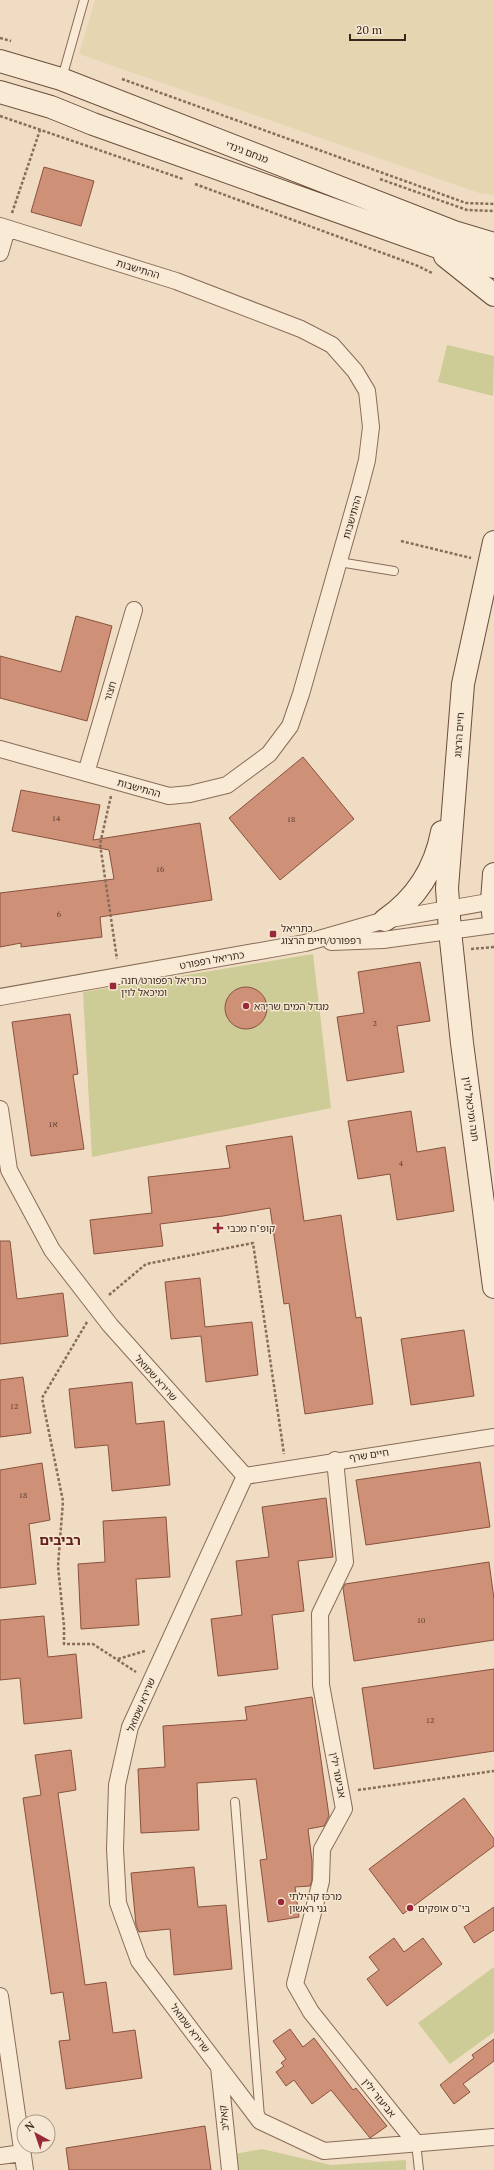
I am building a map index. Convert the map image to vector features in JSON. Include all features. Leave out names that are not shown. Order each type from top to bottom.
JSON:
[{"type":"main road","name":"מנחם גינדי","points":[[0,61],[61,79],[454,232],[494,244]]},
{"type":"main road","points":[[0,92],[51,108],[494,267]]},
{"type":"main road","points":[[454,232],[494,235]]},
{"type":"main road","points":[[428,244],[494,294]]},
{"type":"main road","name":"חיים הרצוג","points":[[450,931],[448,909],[463,684],[491,552]]},
{"type":"main road","points":[[385,920],[400,910],[424,882],[438,850],[458,752]]},
{"type":"main road","points":[[493,912],[494,874]]},
{"type":"main road","name":"חנה ומיכאל לוין","points":[[450,931],[462,1043],[494,1286]]},
{"type":"street","points":[[0,253],[4,227]]},
{"type":"street","name":"ההתישבות","points":[[0,749],[169,796],[190,794],[227,786],[269,754],[290,726],[297,707],[365,467],[371,427],[367,391],[355,371],[332,345],[302,329],[176,281],[4,227]]},
{"type":"street","name":"חצור","points":[[86,773],[134,610]]},
{"type":"street","name":"כתריאל רפפורט","points":[[0,997],[305,943],[385,920],[448,909],[493,912]]},
{"type":"street","name":"כתריאל רפפורט","points":[[305,943],[383,940],[450,931],[493,912]]},
{"type":"street","name":"שרירא שמואל","points":[[0,1109],[9,1170],[52,1250],[110,1326],[245,1476],[130,1727],[117,1785],[115,1849],[118,1902],[139,1961],[260,2121],[324,2151],[493,2137]]},
{"type":"street","name":"חיים שרף","points":[[245,1476],[335,1460],[494,1437]]},
{"type":"street","name":"אביעזר ילין","points":[[335,1460],[345,1562],[320,1614],[321,1685],[344,1809],[322,1849],[321,1881],[295,1984],[311,2012],[416,2143]]},
{"type":"street","points":[[0,1996],[17,2114]]},
{"type":"street","name":"קאליב","points":[[219,2067],[230,2170]]},
{"type":"street","points":[[0,2156],[16,2154]]},
{"type":"street","points":[[22,2154],[25,2170]]},
{"type":"lane","points":[[61,79],[84,0]]},
{"type":"lane","points":[[339,562],[394,571]]},
{"type":"lane","points":[[235,1802],[260,2121]]},
{"type":"lane","points":[[416,2143],[419,2170]]},
{"type":"path","points":[[0,38],[15,42]]},
{"type":"path","points":[[119,78],[466,203],[494,204]]},
{"type":"path","points":[[0,116],[190,182],[411,263],[439,277]]},
{"type":"path","points":[[4,227],[40,130]]},
{"type":"path","points":[[401,541],[491,552]]},
{"type":"path","points":[[114,781],[100,844],[119,977]]},
{"type":"path","points":[[151,1682],[93,1644],[64,1644],[64,1626],[58,1566],[63,1501],[42,1398],[95,1307],[146,1264],[253,1243],[286,1468]]},
{"type":"path","points":[[117,1660],[168,1644]]},
{"type":"path","points":[[341,1793],[494,1771]]},
{"type":"shaded area","points":[[95,0],[494,0],[494,195],[479,193],[79,54]]},
{"type":"shaded area","points":[[447,345],[494,356],[493,396],[438,382]]},
{"type":"shaded area","points":[[313,954],[331,1108],[92,1157],[83,992]]},
{"type":"shaded area","points":[[494,1967],[494,2032],[450,2064],[418,2023]]},
{"type":"shaded area","points":[[262,2149],[331,2165],[406,2160],[406,2170],[231,2170],[229,2155]]},
{"type":"building","points":[[44,167],[94,181],[81,226],[31,212]]},
{"type":"building","points":[[76,616],[112,626],[87,721],[0,698],[0,656],[61,672]]},
{"type":"building","points":[[303,757],[354,819],[280,880],[229,818]]},
{"type":"building","points":[[21,790],[100,805],[93,840],[200,823],[212,900],[100,917],[102,937],[21,947],[21,943],[0,947],[0,893],[114,879],[109,850],[12,831]]},
{"type":"building","points":[[420,962],[430,1021],[397,1026],[404,1072],[347,1081],[337,1017],[364,1013],[358,972]]},
{"type":"building","name":"מגדל המים שרירא","points":[[246,987],[261,993],[267,1008],[261,1023],[246,1029],[231,1023],[225,1008],[231,993]]},
{"type":"building","points":[[70,1014],[78,1074],[73,1075],[84,1149],[31,1156],[12,1022]]},
{"type":"building","points":[[411,1111],[417,1152],[445,1147],[454,1211],[397,1220],[390,1174],[358,1179],[348,1121]]},
{"type":"building","points":[[292,1136],[304,1221],[341,1215],[356,1318],[361,1317],[373,1404],[305,1414],[289,1303],[284,1304],[270,1208],[160,1224],[163,1246],[94,1254],[90,1220],[152,1213],[148,1177],[230,1168],[226,1146]]},
{"type":"building","points":[[0,1241],[10,1241],[17,1299],[63,1293],[68,1336],[0,1344]]},
{"type":"building","points":[[200,1278],[205,1327],[252,1322],[258,1375],[206,1382],[201,1336],[171,1339],[165,1282]]},
{"type":"building","points":[[464,1330],[474,1396],[411,1405],[401,1339]]},
{"type":"building","points":[[23,1377],[31,1433],[0,1437],[0,1380]]},
{"type":"building","points":[[132,1382],[136,1424],[164,1421],[170,1485],[112,1491],[108,1445],[75,1448],[69,1389]]},
{"type":"building","points":[[480,1462],[490,1527],[366,1545],[356,1480]]},
{"type":"building","points":[[42,1463],[50,1520],[29,1524],[36,1584],[0,1588],[0,1470]]},
{"type":"building","points":[[326,1498],[333,1557],[298,1561],[304,1611],[272,1615],[278,1669],[218,1676],[211,1619],[242,1615],[236,1561],[269,1557],[262,1507]]},
{"type":"building","points":[[166,1517],[170,1577],[136,1579],[139,1625],[81,1629],[78,1564],[105,1562],[103,1521]]},
{"type":"building","points":[[489,1562],[494,1599],[494,1640],[354,1661],[343,1588],[345,1584]]},
{"type":"building","points":[[44,1616],[48,1657],[76,1654],[82,1718],[24,1724],[20,1678],[0,1680],[0,1620]]},
{"type":"building","points":[[494,1669],[494,1751],[374,1769],[362,1688]]},
{"type":"building","points":[[312,1697],[329,1816],[324,1826],[308,1829],[312,1861],[312,1880],[310,1886],[295,1887],[299,1917],[268,1922],[260,1860],[267,1859],[256,1779],[197,1783],[199,1830],[141,1833],[138,1769],[165,1767],[163,1726],[247,1720],[245,1707]]},
{"type":"building","points":[[71,1750],[76,1790],[58,1793],[85,1985],[106,1982],[113,2033],[135,2030],[142,2078],[66,2089],[59,2041],[70,2040],[63,1992],[51,1994],[23,1798],[41,1795],[35,1755]]},
{"type":"building","points":[[464,1798],[494,1839],[494,1846],[403,1914],[369,1869]]},
{"type":"building","points":[[194,1867],[198,1907],[226,1905],[232,1969],[174,1975],[170,1929],[139,1932],[136,1925],[131,1873]]},
{"type":"building","points":[[494,1907],[494,1930],[474,1943],[464,1927]]},
{"type":"building","points":[[394,1938],[404,1952],[423,1938],[442,1964],[387,2006],[367,1979],[379,1970],[369,1957]]},
{"type":"building","points":[[290,2029],[303,2047],[314,2038],[353,2090],[356,2088],[387,2126],[370,2138],[331,2090],[312,2104],[294,2080],[286,2086],[276,2072],[284,2066],[281,2063],[286,2059],[273,2041]]},
{"type":"building","points":[[494,2039],[494,2061],[463,2084],[470,2092],[454,2104],[440,2085],[474,2058],[472,2055]]},
{"type":"building","points":[[205,2126],[211,2170],[69,2170],[66,2148]]},
{"type":"place","name":"כתריאל רפפורט/חיים הרצוג","points":[[273,934]]},
{"type":"place","name":"כתריאל רפפורט/חנה ומיכאל לוין","points":[[113,986]]},
{"type":"place","name":"מגדל המים שרירא","points":[[246,1006]]},
{"type":"place","name":"קופ\"ח מכבי","points":[[218,1228]]},
{"type":"place","name":"מרכז קהילתי גני ראשון","points":[[281,1902]]},
{"type":"place","name":"בי\"ס אופקים","points":[[410,1908]]},
{"type":"district","name":"רביבים","points":[[60,1539]]}]
